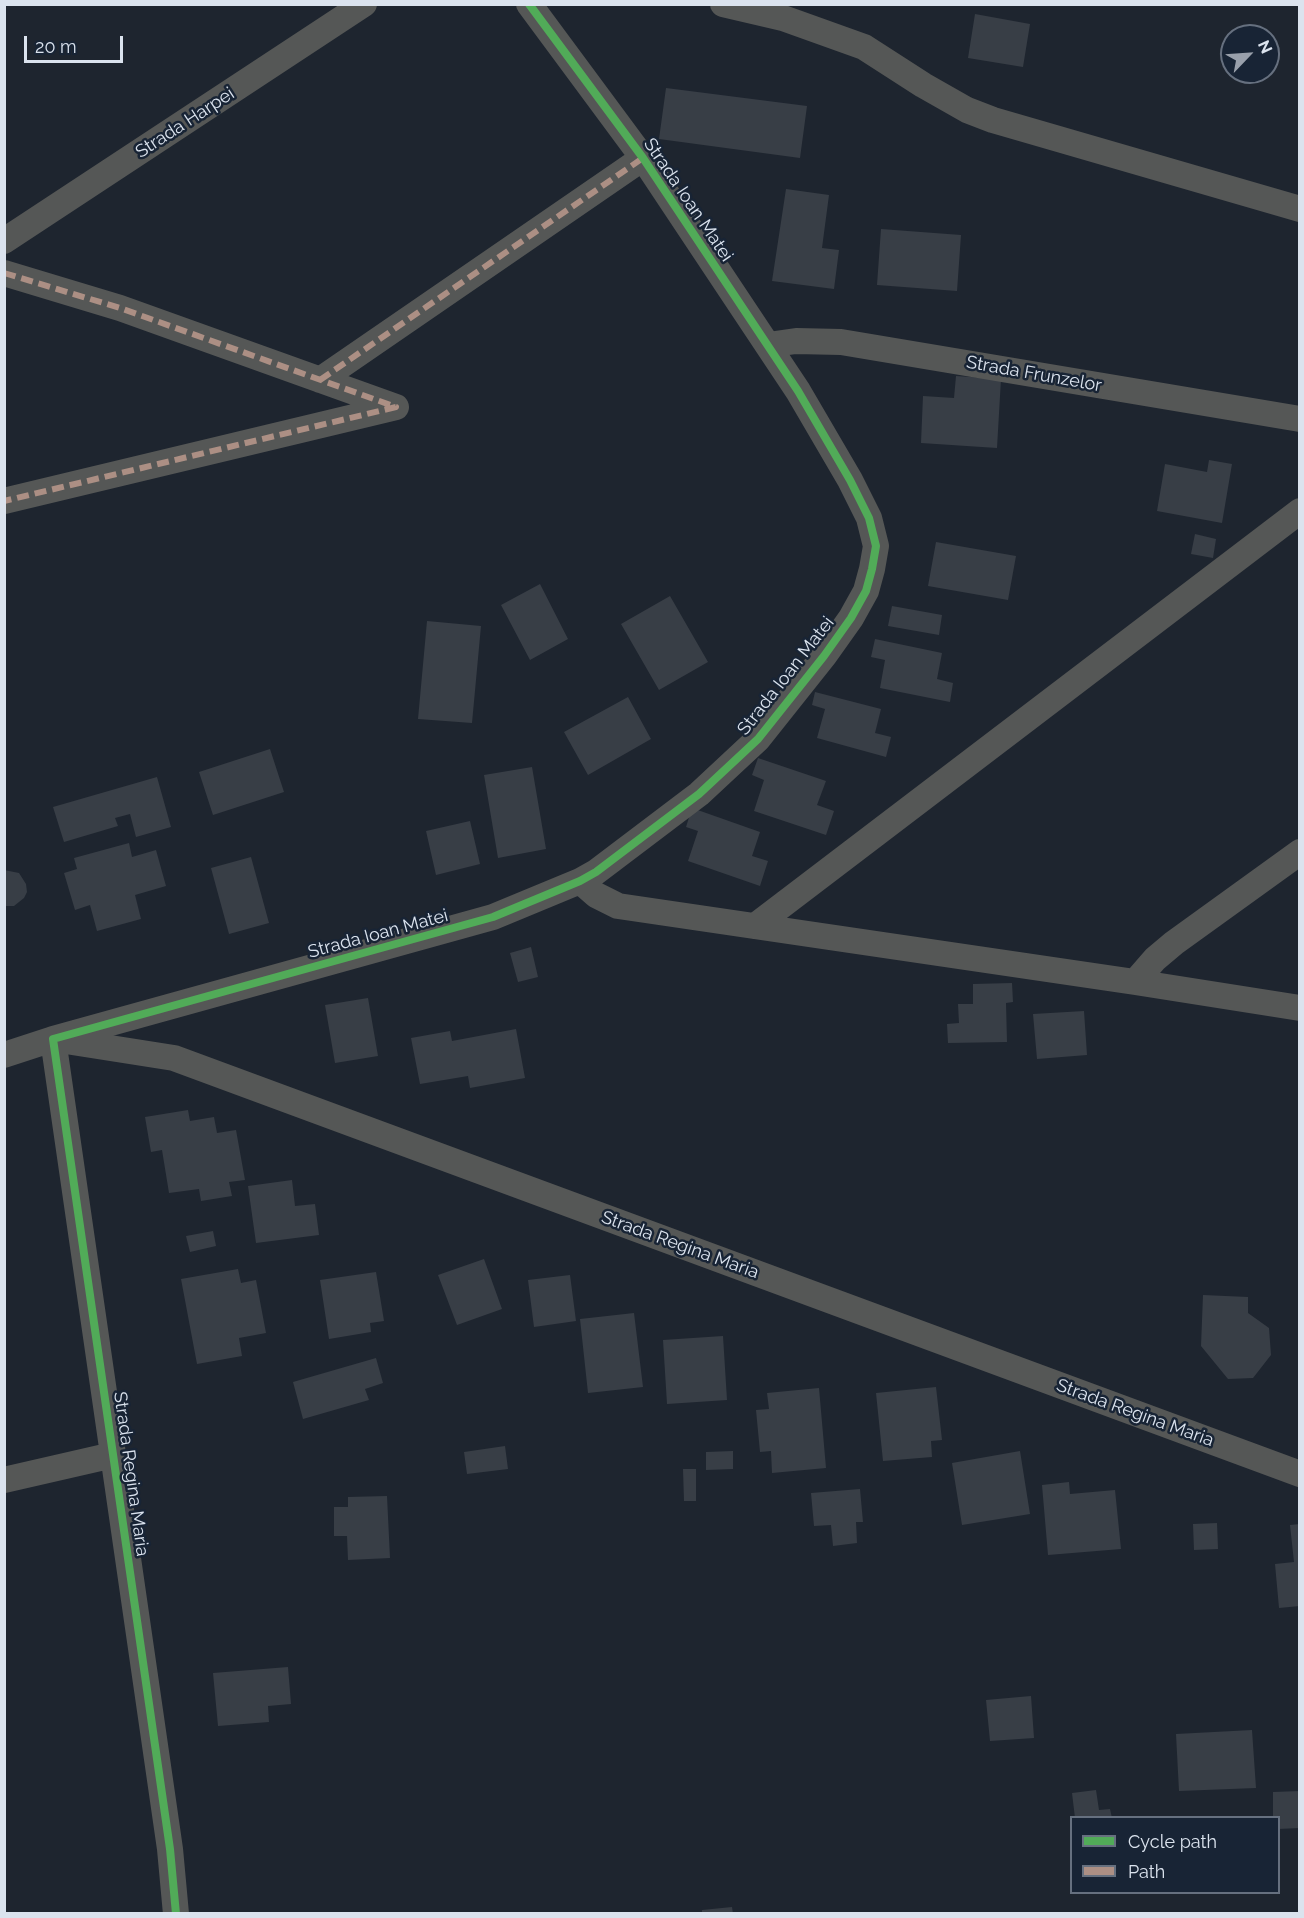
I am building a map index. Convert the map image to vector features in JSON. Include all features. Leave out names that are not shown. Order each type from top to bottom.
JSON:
[{"type":"street","name":"Strada Harpei","points":[[4,241],[364,4]]},
{"type":"street","name":"Strada Ioan Matei","points":[[54,1039],[493,917],[580,881],[596,872],[699,794],[758,739],[824,656],[866,591],[876,546],[869,518],[850,480],[768,345],[643,158],[529,4]]},
{"type":"street","points":[[723,4],[783,18],[864,47],[940,95],[967,110],[993,120],[1299,209]]},
{"type":"street","points":[[320,380],[643,158]]},
{"type":"street","points":[[4,273],[120,308],[396,407],[4,501]]},
{"type":"street","name":"Strada Frunzelor","points":[[768,345],[796,341],[841,342],[1299,419]]},
{"type":"street","points":[[755,926],[1299,511]]},
{"type":"street","points":[[1135,982],[1155,958],[1299,852]]},
{"type":"street","points":[[580,881],[596,895],[618,906],[1299,1008]]},
{"type":"street","name":"Strada Regina Maria","points":[[54,1039],[170,1849],[176,1914]]},
{"type":"street","name":"Strada Regina Maria","points":[[4,1055],[54,1039],[174,1058],[1299,1474]]},
{"type":"street","points":[[4,1480],[113,1455]]},
{"type":"building","points":[[975,14],[1030,24],[1023,67],[968,58]]},
{"type":"building","points":[[666,88],[807,106],[800,158],[659,139]]},
{"type":"building","points":[[786,189],[829,195],[822,248],[839,250],[834,289],[772,281]]},
{"type":"building","points":[[881,229],[961,235],[957,291],[877,285]]},
{"type":"building","points":[[956,376],[1001,379],[997,448],[921,443],[923,396],[954,398]]},
{"type":"building","points":[[1209,460],[1232,464],[1222,523],[1157,511],[1165,464],[1207,472]]},
{"type":"building","points":[[1195,534],[1216,539],[1213,558],[1191,554]]},
{"type":"building","points":[[936,542],[1016,556],[1008,600],[928,586]]},
{"type":"building","points":[[540,584],[568,639],[530,660],[501,605]]},
{"type":"building","points":[[670,596],[708,662],[659,690],[621,624]]},
{"type":"building","points":[[892,606],[942,615],[939,635],[888,626]]},
{"type":"building","points":[[427,621],[481,626],[472,723],[418,719]]},
{"type":"building","points":[[875,639],[942,653],[937,679],[953,683],[950,702],[880,688],[885,660],[871,657]]},
{"type":"building","points":[[815,692],[881,709],[875,733],[891,737],[886,757],[817,738],[825,709],[812,705]]},
{"type":"building","points":[[628,697],[651,739],[588,775],[564,732]]},
{"type":"building","points":[[270,749],[284,792],[213,815],[199,772]]},
{"type":"building","points":[[758,758],[826,781],[817,805],[834,811],[826,835],[754,811],[764,780],[752,775]]},
{"type":"building","points":[[532,767],[546,849],[498,858],[484,775]]},
{"type":"building","points":[[157,777],[171,827],[136,837],[130,814],[115,818],[118,826],[64,842],[53,807]]},
{"type":"building","points":[[692,808],[760,832],[752,856],[768,861],[760,886],[688,861],[698,831],[686,827]]},
{"type":"building","points":[[470,821],[480,864],[436,875],[426,831]]},
{"type":"building","points":[[129,843],[132,857],[156,850],[166,886],[135,895],[141,919],[97,931],[90,905],[75,910],[64,873],[77,869],[74,858]]},
{"type":"building","points":[[251,857],[269,923],[229,934],[211,868]]},
{"type":"building","points":[[4,870],[19,873],[26,884],[27,892],[24,898],[14,906],[4,906]]},
{"type":"building","points":[[531,947],[538,977],[518,982],[510,953]]},
{"type":"building","points":[[1012,983],[1013,1002],[1006,1003],[1007,1042],[948,1043],[947,1024],[959,1023],[958,1004],[973,1004],[973,984]]},
{"type":"building","points":[[368,998],[378,1056],[335,1063],[325,1005]]},
{"type":"building","points":[[1084,1011],[1087,1055],[1037,1059],[1033,1014]]},
{"type":"building","points":[[516,1029],[525,1078],[470,1088],[468,1076],[420,1084],[411,1038],[450,1031],[452,1041]]},
{"type":"building","points":[[188,1110],[190,1121],[214,1117],[217,1133],[236,1130],[245,1180],[229,1182],[232,1196],[201,1201],[199,1189],[169,1193],[162,1150],[151,1152],[145,1117]]},
{"type":"building","points":[[292,1180],[295,1206],[315,1204],[319,1235],[256,1243],[248,1186]]},
{"type":"building","points":[[213,1231],[216,1246],[190,1252],[186,1236]]},
{"type":"building","points":[[484,1259],[502,1309],[457,1325],[438,1275]]},
{"type":"building","points":[[238,1269],[241,1283],[256,1280],[266,1333],[239,1338],[242,1356],[197,1364],[181,1279]]},
{"type":"building","points":[[376,1272],[384,1321],[370,1323],[371,1332],[329,1339],[320,1280]]},
{"type":"building","points":[[570,1275],[576,1321],[534,1327],[528,1280]]},
{"type":"building","points":[[1203,1295],[1248,1297],[1248,1313],[1269,1328],[1271,1355],[1253,1378],[1228,1379],[1201,1346]]},
{"type":"building","points":[[634,1313],[643,1387],[588,1393],[580,1319]]},
{"type":"building","points":[[723,1336],[727,1400],[667,1404],[663,1340]]},
{"type":"building","points":[[376,1358],[383,1383],[365,1389],[369,1400],[303,1419],[293,1382]]},
{"type":"building","points":[[936,1387],[942,1440],[931,1441],[932,1457],[883,1461],[876,1393]]},
{"type":"building","points":[[819,1388],[826,1468],[772,1473],[771,1451],[760,1452],[756,1410],[769,1409],[767,1393]]},
{"type":"building","points":[[505,1446],[508,1469],[467,1474],[464,1452]]},
{"type":"building","points":[[733,1451],[733,1469],[706,1470],[706,1452]]},
{"type":"building","points":[[1020,1451],[1030,1514],[962,1525],[952,1463]]},
{"type":"building","points":[[683,1469],[696,1469],[696,1501],[684,1501]]},
{"type":"building","points":[[1069,1482],[1070,1494],[1115,1490],[1121,1549],[1048,1555],[1042,1485]]},
{"type":"building","points":[[860,1489],[863,1522],[856,1522],[857,1543],[833,1546],[831,1525],[814,1526],[811,1493]]},
{"type":"building","points":[[387,1496],[390,1558],[348,1560],[347,1536],[334,1536],[334,1507],[348,1507],[348,1497]]},
{"type":"building","points":[[1217,1523],[1218,1549],[1194,1550],[1193,1524]]},
{"type":"building","points":[[1300,1524],[1300,1606],[1279,1608],[1275,1564],[1294,1562],[1290,1525]]},
{"type":"building","points":[[288,1667],[291,1704],[268,1706],[269,1722],[218,1726],[213,1673]]},
{"type":"building","points":[[1031,1696],[1034,1738],[990,1741],[986,1700]]},
{"type":"building","points":[[1252,1730],[1256,1788],[1179,1791],[1176,1734]]},
{"type":"building","points":[[1096,1790],[1099,1810],[1110,1809],[1112,1816],[1075,1816],[1072,1793]]},
{"type":"building","points":[[1300,1791],[1300,1828],[1280,1829],[1280,1816],[1273,1816],[1273,1792]]},
{"type":"building","points":[[732,1907],[733,1914],[702,1914],[702,1910]]},
{"type":"marked path","points":[[320,380],[643,158]]},
{"type":"marked path","points":[[4,273],[120,308],[396,407],[4,501]]},
{"type":"cycle path","points":[[176,1914],[170,1849],[53,1039],[493,917],[580,881],[596,872],[699,794],[758,739],[851,618],[866,591],[872,569],[876,546],[869,518],[850,480],[798,391],[643,158],[529,4]]}]
